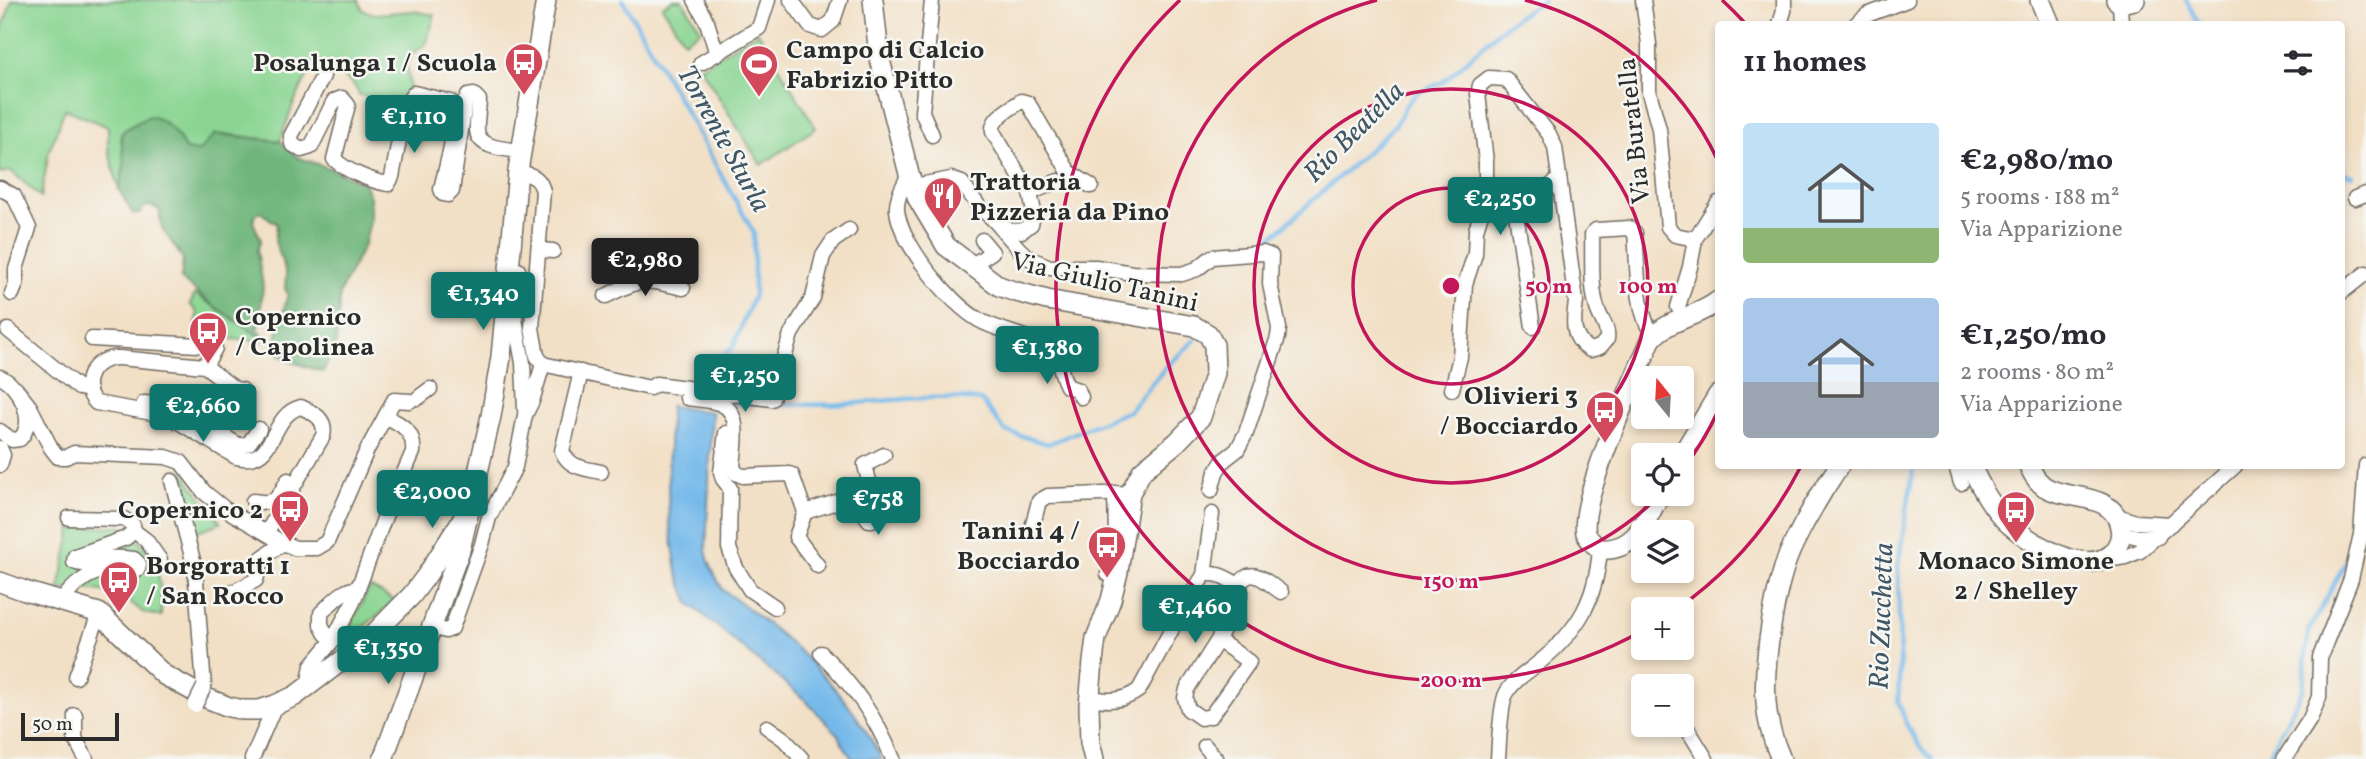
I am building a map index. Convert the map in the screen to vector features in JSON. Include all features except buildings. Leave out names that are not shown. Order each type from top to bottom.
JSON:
[{"type":"main road","points":[[383,759],[460,550],[491,416],[521,176],[521,151],[546,0]]},
{"type":"main road","points":[[2040,0],[2049,21]]},
{"type":"main road","name":"Via Giulio Tanini","points":[[878,3],[880,56],[911,180],[931,224],[946,246],[999,286],[1047,300],[1194,326],[1208,334],[1213,345],[1215,373],[1201,417],[1177,442],[1142,471],[1123,493],[1118,572],[1111,600],[1096,638],[1089,698],[1090,743],[1094,759]]},
{"type":"main road","points":[[1654,506],[1635,538],[1616,548],[1600,549],[1592,543],[1586,531],[1588,504],[1615,424],[1654,335],[1715,303]]},
{"type":"main road","points":[[1689,443],[1715,400]]},
{"type":"main road","points":[[1780,759],[1770,729],[1765,675],[1776,599],[1792,546],[1837,469]]},
{"type":"main road","points":[[1972,469],[1981,488],[1998,513],[2025,536],[2072,560],[2099,561],[2115,550],[2117,524],[2101,503],[2091,498],[2048,489],[2037,480],[2031,469]]},
{"type":"main road","points":[[0,582],[25,592],[89,609],[105,618],[164,675],[229,707],[259,710],[275,705],[308,687],[403,612],[425,586],[470,507]]},
{"type":"main road","points":[[425,586],[449,578]]},
{"type":"main road","points":[[425,586],[432,624]]},
{"type":"main road","points":[[403,612],[426,613],[432,624]]},
{"type":"street","points":[[695,0],[707,22],[717,54]]},
{"type":"street","points":[[701,63],[760,28],[768,0]]},
{"type":"street","points":[[791,0],[810,26],[822,30],[833,21],[840,0]]},
{"type":"street","points":[[932,0],[922,112],[932,135]]},
{"type":"street","name":"Via Buratella","points":[[1643,0],[1649,44],[1649,92],[1659,129],[1668,227],[1675,235],[1695,239]]},
{"type":"street","points":[[1781,21],[1784,0]]},
{"type":"street","points":[[1860,21],[1867,15],[1907,0]]},
{"type":"street","points":[[2121,21],[2124,1]]},
{"type":"street","points":[[323,76],[293,133],[292,144],[301,150],[311,147],[334,102],[338,98],[345,99],[348,107],[334,159],[339,165],[378,183],[388,184],[392,177],[407,104],[414,93],[451,102],[453,127],[441,189],[445,195],[452,191],[468,96],[474,95],[479,100],[477,130],[481,140],[486,144],[521,151]]},
{"type":"street","points":[[1452,388],[1460,357],[1465,284],[1475,254],[1476,230],[1486,198],[1486,162],[1478,94],[1480,85],[1489,78],[1506,79],[1549,134],[1555,147],[1576,302],[1573,327],[1579,340],[1590,350],[1600,347],[1607,339],[1607,329],[1596,305],[1594,285],[1592,234],[1601,229],[1629,228],[1635,233],[1643,310],[1646,324],[1654,335]]},
{"type":"street","points":[[1081,397],[1078,390],[1067,386],[1063,380],[1057,354],[1036,342],[979,320],[962,309],[912,249],[900,224],[897,207],[901,190],[911,180],[951,179],[962,183],[980,208],[1009,230],[1021,230],[1031,224],[1034,212],[1030,193],[993,132],[992,125],[1021,101],[1028,103],[1069,172],[1091,186]]},
{"type":"street","points":[[525,415],[523,363],[515,319],[521,176],[536,177],[543,191],[546,251],[532,328],[537,356],[543,364],[724,403],[772,399],[791,334],[813,298],[823,256],[833,241],[849,230]]},
{"type":"street","points":[[1533,327],[1517,220],[1522,208],[1559,179]]},
{"type":"street","points":[[1030,193],[1058,181]]},
{"type":"street","points":[[0,188],[14,196],[29,228],[16,269],[16,284],[12,295]]},
{"type":"street","points":[[1678,307],[1695,239],[1715,208]]},
{"type":"street","points":[[993,219],[1020,250],[1031,259],[1050,267],[1096,267],[1132,273],[1182,275],[1197,269],[1212,257],[1263,253],[1271,256],[1270,284],[1279,328],[1278,337],[1246,433],[1237,450],[1224,460],[1216,472],[1211,491]]},
{"type":"street","name":"Via Giulio Tanini","points":[[971,266],[992,253],[982,240]]},
{"type":"street","points":[[2345,290],[2366,273]]},
{"type":"street","points":[[606,296],[633,282],[645,280],[683,288]]},
{"type":"street","points":[[8,330],[79,388],[89,390]]},
{"type":"street","points":[[92,339],[215,348],[205,366]]},
{"type":"street","points":[[242,390],[235,389],[205,366],[110,358],[93,368],[89,390],[96,403],[169,416],[236,457],[247,460],[256,458],[267,447],[291,410],[301,407],[318,416],[324,430],[321,441],[267,532]]},
{"type":"street","points":[[432,624],[446,631],[453,628],[489,517],[511,477],[525,415],[543,364]]},
{"type":"street","points":[[581,372],[562,451],[566,460],[574,466],[601,472]]},
{"type":"street","points":[[0,377],[9,381],[30,407],[58,457],[74,453],[166,457],[181,463],[204,492],[225,509],[295,548],[317,548],[327,542],[367,450],[394,400],[414,400],[430,389]]},
{"type":"street","points":[[0,431],[16,440],[27,429],[27,418],[16,389]]},
{"type":"street","points":[[111,407],[111,400],[175,406],[240,446],[249,443],[259,429]]},
{"type":"street","points":[[724,403],[735,422],[733,467],[736,473],[743,476],[792,475],[805,512],[796,537],[818,566]]},
{"type":"street","points":[[724,403],[721,472],[723,480],[730,488],[729,548],[736,568],[750,590],[775,607]]},
{"type":"street","points":[[308,687],[312,665],[333,640],[358,588],[413,452],[414,441],[408,431],[398,422],[385,417]]},
{"type":"street","points":[[253,501],[268,504],[276,500],[311,441],[321,441]]},
{"type":"street","points":[[0,448],[3,455],[0,465]]},
{"type":"street","points":[[805,512],[849,498],[872,520],[876,517],[876,509],[865,465],[884,455]]},
{"type":"street","points":[[2284,759],[2310,719],[2319,697],[2320,657],[2351,579],[2361,534],[2366,465]]},
{"type":"street","points":[[1957,469],[1961,483]]},
{"type":"street","points":[[2099,561],[2125,557],[2140,551],[2232,469]]},
{"type":"street","points":[[172,481],[195,568],[204,687],[195,705]]},
{"type":"street","points":[[1032,528],[1043,498],[1123,493],[1108,573]]},
{"type":"street","points":[[1089,698],[1114,701],[1130,697],[1139,690],[1204,575],[1212,514]]},
{"type":"street","points":[[69,519],[124,519],[133,525],[134,531],[146,540],[160,560]]},
{"type":"street","points":[[2117,524],[2138,537],[2158,537]]},
{"type":"street","points":[[2117,524],[2171,524]]},
{"type":"street","points":[[62,602],[72,588],[98,573],[108,570],[125,574],[135,572],[139,564],[134,559],[111,557],[82,565],[74,562],[75,556],[80,553],[126,538],[134,531]]},
{"type":"street","points":[[233,592],[256,580],[262,558],[284,543]]},
{"type":"street","points":[[1498,759],[1504,697],[1512,685],[1561,644],[1579,622],[1595,586],[1600,549]]},
{"type":"street","points":[[1204,575],[1216,574],[1239,585]]},
{"type":"street","points":[[1218,640],[1249,662],[1211,716],[1201,718],[1188,709],[1185,698],[1187,690],[1218,640],[1241,593],[1239,585],[1244,576],[1258,576],[1281,592]]},
{"type":"street","points":[[326,634],[321,625],[321,613],[339,595],[358,588]]},
{"type":"street","points":[[76,677],[96,622]]},
{"type":"street","points":[[821,653],[866,705],[893,759]]},
{"type":"street","points":[[252,759],[275,705]]},
{"type":"street","points":[[75,715],[75,738],[86,759]]},
{"type":"street","points":[[766,727],[784,739],[802,759]]},
{"type":"street","points":[[1692,737],[1706,759]]},
{"type":"street","points":[[1205,746],[1216,759]]},
{"type":"green space","points":[[12,0],[358,0],[363,10],[375,14],[413,11],[435,15],[426,44],[412,54],[407,65],[410,86],[401,104],[359,95],[347,79],[315,59],[293,105],[280,141],[224,134],[199,151],[186,150],[177,135],[149,116],[121,134],[124,166],[119,190],[108,148],[108,127],[65,109],[49,151],[41,197],[11,171],[0,173],[0,35]]},
{"type":"green space","points":[[673,0],[682,0],[701,30],[684,41],[662,6]]},
{"type":"green space","name":"Campo di Calcio Fabrizio Pitto","points":[[758,32],[816,128],[761,165],[700,67]]},
{"type":"green space","points":[[149,116],[166,124],[186,150],[199,151],[215,134],[280,141],[297,157],[364,183],[370,197],[370,222],[364,245],[340,292],[336,345],[323,372],[286,360],[276,351],[277,334],[288,294],[285,289],[286,274],[275,241],[277,224],[260,212],[255,215],[253,222],[261,240],[257,250],[263,286],[259,325],[256,328],[263,334],[261,337],[211,304],[181,279],[183,259],[162,228],[159,209],[144,207],[140,213],[133,214],[119,190],[124,166],[121,134]]},
{"type":"green space","points":[[195,294],[263,339],[258,344],[246,338],[198,337],[197,312],[190,304]]},
{"type":"green space","points":[[181,470],[221,523],[192,533],[174,471]]},
{"type":"green space","points":[[121,526],[142,544],[155,565],[161,588],[161,616],[144,613],[120,594],[59,589],[72,528]]},
{"type":"green space","points":[[370,587],[395,601],[346,641],[344,638]]},
{"type":"water","points":[[670,406],[712,412],[706,550],[710,566],[723,590],[792,645],[833,686],[851,708],[882,759],[852,759],[836,732],[804,699],[689,603],[677,572],[669,520]]},
{"type":"waterway","name":"Torrente Sturla","points":[[623,0],[754,233],[754,295],[733,347],[700,377],[698,387]]},
{"type":"waterway","name":"Rio Beatella","points":[[1263,245],[1379,141],[1396,124],[1406,105],[1417,93],[1443,82],[1507,24],[1543,0]]},
{"type":"waterway","points":[[2186,0],[2197,21]]},
{"type":"waterway","points":[[2345,174],[2353,175]]},
{"type":"waterway","name":"Rio Beatella","points":[[773,404],[839,405],[932,398],[982,401],[1005,431],[1048,444],[1129,411],[1165,368],[1195,340]]},
{"type":"waterway","name":"Rio Beatella","points":[[727,403],[757,403]]},
{"type":"waterway","name":"Rio Zucchetta","points":[[1914,469],[1898,564],[1898,702],[1908,727],[1920,747],[1932,759]]},
{"type":"waterway","points":[[2267,759],[2303,689],[2308,633],[2351,552]]},
{"type":"place","name":"Posalunga 1 / Scuola","points":[[524,96]]},
{"type":"place","name":"Campo di Calcio Fabrizio Pitto","points":[[759,98]]},
{"type":"place","name":"Trattoria Pizzeria da Pino","points":[[943,230]]},
{"type":"place","name":"Copernico / Capolinea","points":[[208,365]]},
{"type":"place","name":"Olivieri 3 / Bocciardo","points":[[1605,444]]},
{"type":"place","name":"Copernico 2","points":[[290,543]]},
{"type":"place","name":"Monaco Simone 2 / Shelley","points":[[2016,544]]},
{"type":"place","name":"Tanini 4 / Bocciardo","points":[[1107,579]]},
{"type":"place","name":"Borgoratti 1 / San Rocco","points":[[119,614]]}]
